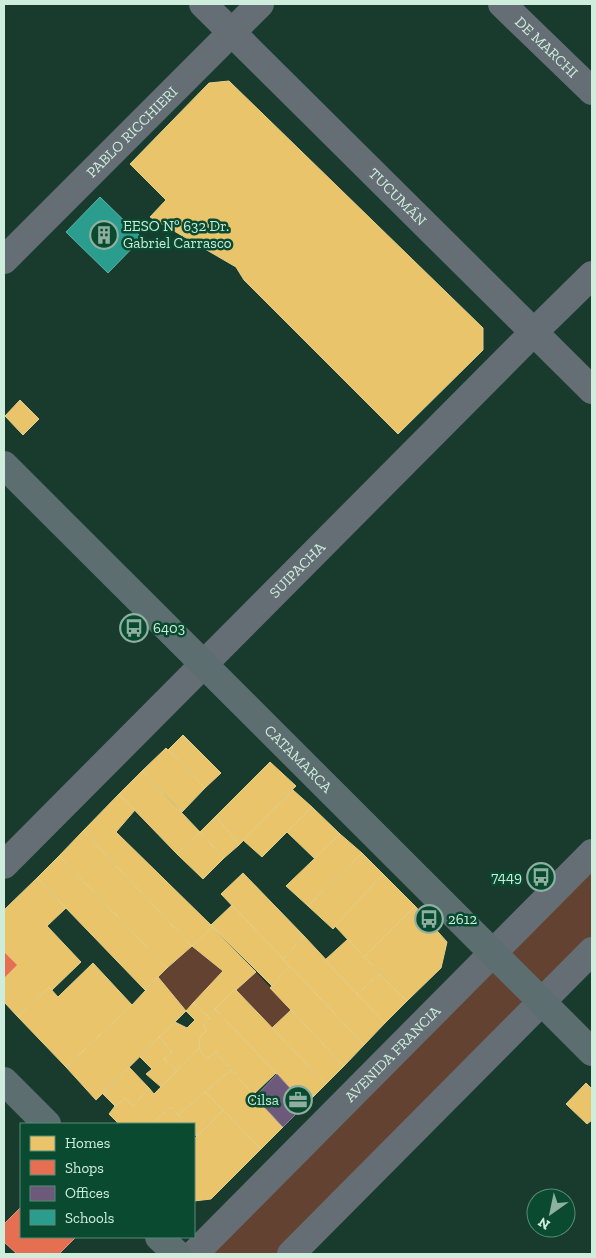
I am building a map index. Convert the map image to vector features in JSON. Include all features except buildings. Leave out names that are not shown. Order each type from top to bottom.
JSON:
[{"type":"main road","name":"CATAMARCA","points":[[4,466],[592,1052]]},
{"type":"main road","points":[[4,1081],[46,1123]]},
{"type":"main road","points":[[160,1238],[177,1254]]},
{"type":"street","name":"TUCUMÁN","points":[[203,4],[592,390]]},
{"type":"street","name":"PABLO RICCHIERI","points":[[4,260],[260,4]]},
{"type":"street","name":"DE MARCHI","points":[[502,4],[592,92]]},
{"type":"street","name":"SUIPACHA","points":[[4,865],[592,275]]},
{"type":"street","name":"AVENIDA FRANCIA","points":[[194,1254],[592,852]]},
{"type":"street","points":[[291,1254],[592,951]]},
{"type":"shaded area","points":[[592,853],[592,951],[291,1254],[194,1254]]},
{"type":"shaded area","points":[[192,946],[223,971],[186,1011],[158,977]]},
{"type":"shaded area","points":[[256,972],[291,1010],[272,1028],[235,989]]},
{"type":"place","name":"EESO Nº 632 Dr. Gabriel Carrasco","points":[[104,235]]},
{"type":"place","name":"6403","points":[[134,628]]},
{"type":"place","name":"7449","points":[[541,877]]},
{"type":"place","name":"2612","points":[[429,919]]},
{"type":"place","name":"Cilsa","points":[[298,1100]]}]
